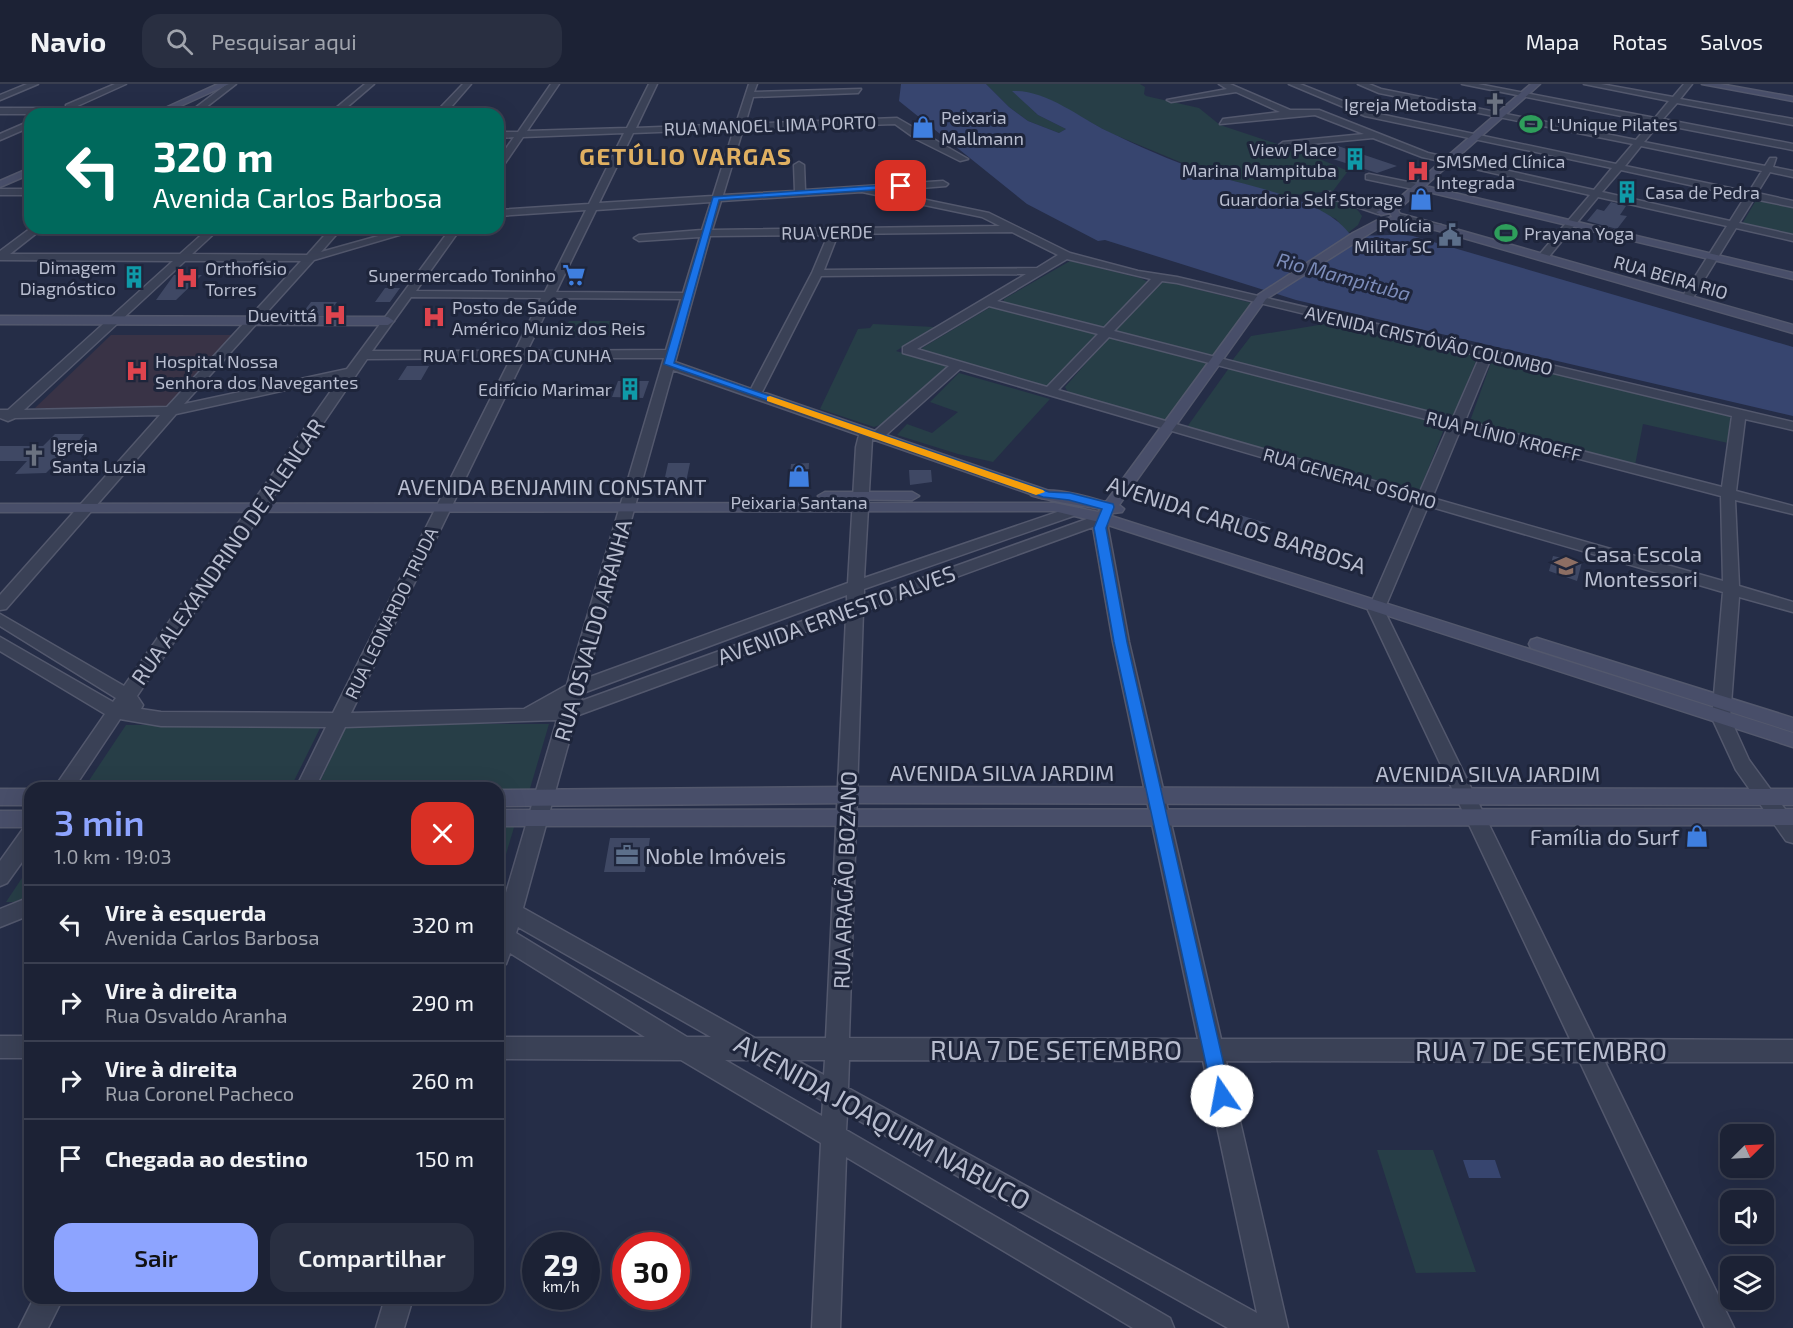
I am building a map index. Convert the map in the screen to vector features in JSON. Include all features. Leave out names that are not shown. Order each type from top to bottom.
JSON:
[{"type":"main road","points":[[162,108],[212,84]]},
{"type":"main road","points":[[164,108],[225,84]]},
{"type":"main road","points":[[933,508],[950,504],[1054,502],[1106,512],[1264,297],[1387,215],[1536,84]]},
{"type":"main road","points":[[1706,84],[1793,99]]},
{"type":"main road","points":[[0,182],[24,172]]},
{"type":"main road","points":[[1418,187],[1793,276]]},
{"type":"main road","points":[[1357,235],[1387,215]]},
{"type":"main road","name":"RUA BEIRA RIO","points":[[1387,215],[1437,227],[1793,329]]},
{"type":"main road","points":[[0,320],[112,324],[386,324]]},
{"type":"main road","points":[[0,328],[112,324]]},
{"type":"main road","name":"AVENIDA BENJAMIN CONSTANT","points":[[0,498],[89,502],[860,503],[1047,495]]},
{"type":"main road","name":"AVENIDA CARLOS BARBOSA","points":[[1047,495],[1070,497],[1106,512],[1722,710],[1793,740]]},
{"type":"main road","name":"AVENIDA BENJAMIN CONSTANT","points":[[0,508],[89,502]]},
{"type":"main road","name":"AVENIDA BENJAMIN CONSTANT","points":[[860,503],[933,508],[1050,507],[1074,511],[1106,512]]},
{"type":"main road","name":"AVENIDA CARLOS BARBOSA","points":[[1722,710],[1793,725]]},
{"type":"main road","points":[[0,797],[24,797]]},
{"type":"main road","name":"AVENIDA SILVA JARDIM","points":[[1158,807],[1465,797],[1793,797]]},
{"type":"main road","name":"AVENIDA SILVA JARDIM","points":[[504,799],[541,808]]},
{"type":"main road","name":"AVENIDA SILVA JARDIM","points":[[504,817],[541,808],[847,806],[1158,807],[1475,817],[1786,817]]},
{"type":"main road","points":[[0,819],[24,819]]},
{"type":"street","points":[[0,98],[34,84]]},
{"type":"street","points":[[66,108],[122,84]]},
{"type":"street","points":[[201,108],[232,84]]},
{"type":"street","points":[[342,108],[370,84]]},
{"type":"street","points":[[504,158],[555,84]]},
{"type":"street","name":"RUA LEONARDO TRUDA","points":[[308,782],[446,501],[521,356],[653,84]]},
{"type":"street","name":"RUA OSVALDO ARANHA","points":[[505,912],[541,808],[705,233],[753,84]]},
{"type":"street","points":[[1223,84],[1289,113]]},
{"type":"street","points":[[1293,84],[1368,114],[1793,204]]},
{"type":"street","points":[[1362,84],[1379,91],[1793,174]]},
{"type":"street","points":[[1466,84],[1793,147]]},
{"type":"street","points":[[1588,84],[1793,124],[1734,225],[1687,299]]},
{"type":"street","points":[[1543,257],[1688,84]]},
{"type":"street","points":[[445,108],[461,86]]},
{"type":"street","points":[[1171,100],[1236,90]]},
{"type":"street","points":[[750,94],[858,91]]},
{"type":"street","points":[[1359,94],[1379,91]]},
{"type":"street","points":[[1329,100],[1349,96]]},
{"type":"street","points":[[0,111],[24,111]]},
{"type":"street","points":[[1223,122],[1289,113],[1318,112],[1418,153],[1793,238]]},
{"type":"street","name":"RUA MANOEL LIMA PORTO","points":[[504,135],[897,121],[919,137],[963,159]]},
{"type":"street","points":[[0,137],[24,127]]},
{"type":"street","points":[[1283,145],[1375,136]]},
{"type":"street","points":[[799,165],[800,193]]},
{"type":"street","points":[[1369,177],[1418,187]]},
{"type":"street","points":[[504,213],[943,184]]},
{"type":"street","name":"AVENIDA CRISTÓVÃO COLOMBO","points":[[861,189],[986,215],[1066,255],[1096,264],[1137,274],[1160,276],[1264,297],[1488,354],[1793,426]]},
{"type":"street","points":[[0,192],[24,192]]},
{"type":"street","points":[[1327,194],[1387,215]]},
{"type":"street","name":"RUA VERDE","points":[[639,238],[705,233],[1016,229]]},
{"type":"street","points":[[755,394],[817,273],[834,232]]},
{"type":"street","points":[[0,256],[30,234]]},
{"type":"street","points":[[0,425],[6,414],[112,324],[209,234]]},
{"type":"street","points":[[0,605],[89,502],[332,234]]},
{"type":"street","points":[[0,256],[310,258],[396,234]]},
{"type":"street","name":"RUA ALEXANDRINO DE ALENCAR","points":[[67,782],[351,372],[452,234]]},
{"type":"street","points":[[988,302],[1066,255]]},
{"type":"street","points":[[817,273],[1039,271]]},
{"type":"street","points":[[1049,392],[1160,276]]},
{"type":"street","points":[[408,294],[688,296]]},
{"type":"street","name":"RUA PLÍNIO KROEFF","points":[[988,302],[1793,510]]},
{"type":"street","name":"RUA GENERAL OSÓRIO","points":[[988,302],[907,350],[1793,607]]},
{"type":"street","points":[[1488,354],[1376,610],[1720,1328]]},
{"type":"street","name":"RUA FLORES DA CUNHA","points":[[364,355],[670,359]]},
{"type":"street","name":"AVENIDA CARLOS BARBOSA","points":[[670,359],[755,394],[1047,495]]},
{"type":"street","points":[[872,434],[956,366]]},
{"type":"street","points":[[6,414],[171,411],[351,372]]},
{"type":"street","points":[[1739,414],[1728,494],[1731,590],[1722,710],[1727,737],[1765,798],[1786,817],[1793,835]]},
{"type":"street","name":"RUA ARAGÃO BOZANO","points":[[826,1328],[860,503],[863,447],[872,434]]},
{"type":"street","name":"AVENIDA ERNESTO ALVES","points":[[523,716],[575,689],[856,586],[1074,511]]},
{"type":"street","points":[[1106,512],[1100,528],[1121,642],[1274,1328]]},
{"type":"street","name":"AVENIDA ERNESTO ALVES","points":[[116,712],[176,721],[523,716],[568,712],[1106,512]]},
{"type":"street","points":[[0,619],[127,696],[140,714]]},
{"type":"street","points":[[0,643],[116,712]]},
{"type":"street","points":[[0,878],[24,844]]},
{"type":"street","points":[[0,907],[24,906]]},
{"type":"street","points":[[0,918],[24,908]]},
{"type":"street","name":"AVENIDA JOAQUIM NABUCO","points":[[505,912],[750,1049],[836,1093],[1256,1328]]},
{"type":"street","name":"AVENIDA JOAQUIM NABUCO","points":[[504,946],[685,1048],[1160,1328]]},
{"type":"street","points":[[0,1047],[24,1047]]},
{"type":"street","name":"RUA 7 DE SETEMBRO","points":[[504,1048],[1793,1051]]},
{"type":"street","points":[[33,1328],[46,1304]]},
{"type":"street","points":[[390,1328],[397,1304]]},
{"type":"shaded area","points":[[986,84],[1140,84],[1145,87],[1146,96],[1199,108],[1220,125],[1308,154],[1348,171],[1333,191],[1284,196],[1204,172],[1108,132],[1050,100],[1013,91],[1038,115],[1066,129],[1059,133],[1028,121],[1009,107]]},
{"type":"shaded area","points":[[1758,197],[1793,205],[1793,235],[1742,224]]},
{"type":"shaded area","points":[[1331,201],[1349,204],[1362,216],[1358,225],[1348,233],[1336,219],[1307,205]]},
{"type":"shaded area","points":[[1070,261],[1148,282],[1104,329],[1003,303],[1004,299]]},
{"type":"shaded area","points":[[1164,281],[1256,304],[1212,358],[1114,332]]},
{"type":"shaded area","points":[[997,307],[1099,334],[1047,387],[923,352],[922,348],[989,308]]},
{"type":"shaded area","points":[[569,321],[616,321],[610,336],[561,336]]},
{"type":"shaded area","points":[[1337,322],[1478,356],[1452,419],[1231,362],[1251,336]]},
{"type":"shaded area","points":[[873,324],[934,327],[896,351],[947,366],[950,370],[883,424],[874,427],[820,409],[858,329],[870,328]]},
{"type":"shaded area","name":"Hospital Nossa Senhora dos Navegantes","points":[[111,335],[232,335],[168,408],[35,408]]},
{"type":"shaded area","points":[[1110,336],[1210,362],[1166,421],[1069,394],[1065,387]]},
{"type":"shaded area","points":[[1492,360],[1731,414],[1728,443],[1643,424],[1635,465],[1469,424]]},
{"type":"shaded area","points":[[1229,368],[1446,424],[1419,492],[1187,427]]},
{"type":"shaded area","points":[[959,373],[1050,399],[993,462],[897,435],[907,424],[932,433],[958,412],[930,402]]},
{"type":"shaded area","points":[[322,724],[293,782],[88,782],[126,725]]},
{"type":"shaded area","points":[[347,724],[549,724],[529,792],[504,792],[504,782],[320,782]]},
{"type":"shaded area","points":[[504,824],[515,824],[504,861]]},
{"type":"shaded area","points":[[24,875],[24,902],[6,902]]},
{"type":"shaded area","points":[[1377,1150],[1433,1150],[1476,1272],[1416,1273]]},
{"type":"water","name":"Rio Mampituba","points":[[901,84],[986,84],[1009,107],[1028,121],[1059,133],[1066,129],[1038,115],[1012,91],[1037,94],[1107,131],[1167,158],[1321,210],[1349,233],[1413,236],[1793,347],[1793,416],[1296,300],[1105,240],[1098,241],[1027,204],[899,101]]},
{"type":"water","points":[[1463,1160],[1495,1160],[1501,1178],[1469,1178]]},
{"type":"building","name":"View Place Marina Mampituba","points":[[1335,145],[1397,166],[1377,173],[1314,153]]},
{"type":"building","points":[[1611,202],[1626,206],[1620,215],[1627,216],[1617,229],[1587,221],[1597,209],[1604,211]]},
{"type":"building","points":[[174,275],[202,275],[176,300],[156,300]]},
{"type":"building","points":[[385,288],[400,288],[390,302],[375,302]]},
{"type":"building","points":[[311,302],[337,302],[327,315],[301,315]]},
{"type":"building","points":[[407,366],[429,366],[421,380],[398,380]]},
{"type":"building","name":"Edifício Marimar","points":[[618,381],[649,381],[643,398],[612,397]]},
{"type":"building","name":"Igreja Santa Luzia","points":[[55,434],[84,434],[64,460],[59,460],[46,473],[15,474],[27,461],[0,461],[0,446],[43,446]]},
{"type":"building","points":[[668,463],[690,463],[686,482],[664,482]]},
{"type":"building","name":"Peixaria Santana","points":[[809,463],[808,485],[789,485],[791,464]]},
{"type":"building","points":[[909,470],[931,470],[932,482],[910,485]]},
{"type":"building","points":[[1240,515],[1266,523],[1257,538],[1239,532],[1241,528],[1233,526]]},
{"type":"building","name":"Casa Escola Montessori","points":[[1553,556],[1582,562],[1577,581],[1549,571]]},
{"type":"building","name":"Noble Imóveis","points":[[610,838],[650,838],[645,872],[604,872]]},
{"type":"slow traffic","points":[[770,399],[1040,492]]},
{"type":"place","name":"Igreja Metodista","points":[[1495,104]]},
{"type":"place","name":"L'Unique Pilates","points":[[1531,124]]},
{"type":"place","name":"Peixaria Mallmann","points":[[923,127]]},
{"type":"place","name":"View Place Marina Mampituba","points":[[1355,159]]},
{"type":"place","name":"SMSMed Clínica Integrada","points":[[1418,171]]},
{"type":"place","name":"Casa de Pedra","points":[[1627,192]]},
{"type":"place","name":"Guardoria Self Storage","points":[[1421,199]]},
{"type":"place","name":"Prayana Yoga","points":[[1506,233]]},
{"type":"place","name":"Polícia Militar SC","points":[[1450,235]]},
{"type":"place","name":"Supermercado Toninho","points":[[574,275]]},
{"type":"place","name":"Dimagem Diagnóstico","points":[[134,277]]},
{"type":"place","name":"Orthofísio Torres","points":[[187,278]]},
{"type":"place","name":"Duevittá","points":[[335,315]]},
{"type":"place","name":"Posto de Saúde Américo Muniz dos Reis","points":[[434,317]]},
{"type":"place","name":"Hospital Nossa Senhora dos Navegantes","points":[[137,371]]},
{"type":"place","name":"Edifício Marimar","points":[[630,389]]},
{"type":"place","name":"Igreja Santa Luzia","points":[[34,455]]},
{"type":"place","name":"Peixaria Santana","points":[[799,476]]},
{"type":"place","name":"Casa Escola Montessori","points":[[1566,566]]},
{"type":"place","name":"Família do Surf","points":[[1697,836]]},
{"type":"place","name":"Noble Imóveis","points":[[627,855]]},
{"type":"district","name":"GETÚLIO VARGAS","points":[[686,155]]},
{"type":"route","points":[[901,186],[716,198],[668,364],[1047,495],[1086,500],[1109,507],[1100,528],[1121,642],[1222,1096]]}]
